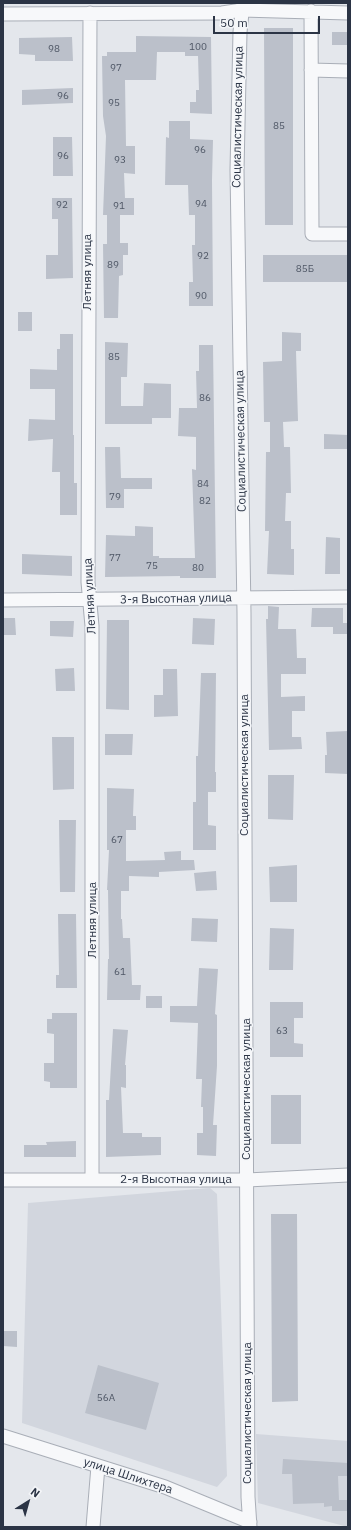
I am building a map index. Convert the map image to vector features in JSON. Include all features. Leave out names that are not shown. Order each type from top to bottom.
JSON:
[{"type":"street","points":[[3,14],[222,13],[243,7],[316,8],[348,13]]},
{"type":"street","name":"Социалистическая улица","points":[[243,7],[240,32],[237,170],[244,598],[250,1525]]},
{"type":"street","points":[[316,8],[311,70],[312,234],[348,234]]},
{"type":"street","name":"Летняя улица","points":[[90,13],[88,402],[90,600],[92,626],[92,1180]]},
{"type":"street","points":[[311,70],[348,71]]},
{"type":"street","name":"3-я Высотная улица","points":[[3,600],[348,598]]},
{"type":"street","name":"2-я Высотная улица","points":[[3,1180],[247,1180],[348,1175]]},
{"type":"street","name":"улица Шлихтера","points":[[3,1436],[165,1487],[250,1525]]},
{"type":"street","points":[[93,1527],[98,1466]]},
{"type":"shaded area","points":[[210,1188],[217,1194],[227,1476],[217,1487],[22,1423],[28,1203]]},
{"type":"shaded area","points":[[256,1434],[348,1441],[348,1527],[258,1503]]},
{"type":"building","points":[[264,28],[293,28],[293,225],[265,225]]},
{"type":"building","points":[[332,32],[348,32],[348,45],[332,45]]},
{"type":"building","points":[[136,36],[211,37],[212,114],[190,113],[190,102],[196,102],[196,90],[199,90],[198,56],[185,56],[185,52],[157,52],[156,80],[125,80],[126,146],[135,146],[135,174],[124,173],[125,198],[134,198],[134,215],[120,215],[120,243],[128,243],[128,255],[123,255],[123,275],[119,276],[118,318],[104,318],[103,244],[107,244],[107,215],[103,215],[106,136],[103,116],[102,56],[107,56],[107,52],[136,52]]},
{"type":"building","points":[[72,37],[73,61],[35,61],[35,55],[19,54],[19,38]]},
{"type":"building","points":[[73,88],[73,103],[22,105],[22,90]]},
{"type":"building","points":[[169,121],[190,121],[190,139],[213,140],[213,306],[189,306],[189,282],[193,282],[192,245],[195,245],[195,215],[189,215],[188,185],[165,185],[166,137],[169,138]]},
{"type":"building","points":[[53,137],[72,137],[73,176],[53,176]]},
{"type":"building","points":[[52,198],[72,198],[73,278],[46,279],[46,255],[58,255],[58,219],[52,219]]},
{"type":"building","points":[[263,255],[348,255],[348,282],[263,282]]},
{"type":"building","points":[[18,312],[32,312],[32,331],[18,331]]},
{"type":"building","points":[[282,332],[301,333],[301,351],[296,351],[298,421],[283,422],[284,447],[290,447],[291,493],[286,493],[285,521],[291,521],[291,549],[294,549],[294,575],[267,574],[269,531],[265,531],[266,452],[270,452],[270,422],[264,422],[263,362],[282,361]]},
{"type":"building","points":[[60,334],[73,334],[74,483],[77,483],[77,515],[60,515],[60,472],[52,472],[53,439],[28,441],[29,419],[55,420],[55,389],[30,389],[30,369],[57,370],[57,349],[60,349]]},
{"type":"building","points":[[105,342],[128,343],[127,377],[121,377],[121,406],[143,406],[144,383],[171,384],[171,418],[152,418],[152,424],[105,424]]},
{"type":"building","points":[[199,345],[213,345],[216,578],[180,578],[180,576],[105,577],[106,535],[135,536],[135,526],[153,527],[153,556],[159,556],[159,558],[195,558],[192,469],[196,470],[196,437],[178,436],[179,408],[197,408],[196,371],[199,371]]},
{"type":"building","points":[[324,434],[348,435],[348,449],[324,449]]},
{"type":"building","points":[[105,447],[120,447],[121,478],[152,478],[152,489],[124,489],[124,508],[106,508]]},
{"type":"building","points":[[326,537],[340,538],[340,574],[325,574]]},
{"type":"building","points":[[22,554],[72,556],[72,576],[22,574]]},
{"type":"building","points":[[268,606],[279,607],[278,629],[296,629],[297,658],[306,658],[306,674],[281,674],[281,697],[305,696],[305,711],[292,711],[292,737],[301,737],[302,749],[269,750],[266,619],[268,619]]},
{"type":"building","points":[[312,608],[343,608],[343,623],[348,623],[348,634],[333,634],[333,627],[311,627]]},
{"type":"building","points":[[3,618],[15,618],[16,635],[3,635]]},
{"type":"building","points":[[193,618],[215,619],[214,645],[192,644]]},
{"type":"building","points":[[107,620],[129,620],[129,710],[106,709]]},
{"type":"building","points":[[50,621],[74,621],[73,637],[50,636]]},
{"type":"building","points":[[74,668],[75,691],[56,691],[55,669]]},
{"type":"building","points":[[163,669],[177,669],[178,716],[154,717],[154,695],[163,695]]},
{"type":"building","points":[[201,673],[216,673],[216,792],[208,792],[208,825],[216,826],[216,850],[193,850],[193,802],[196,802],[196,756],[198,756]]},
{"type":"building","points":[[348,731],[348,774],[325,773],[325,755],[327,755],[326,732]]},
{"type":"building","points":[[105,734],[133,734],[132,755],[105,755]]},
{"type":"building","points":[[52,737],[74,737],[74,789],[53,790]]},
{"type":"building","points":[[268,775],[294,775],[293,820],[268,819]]},
{"type":"building","points":[[107,788],[134,789],[133,816],[136,816],[136,830],[126,830],[126,861],[165,860],[164,852],[181,851],[181,860],[194,860],[195,870],[159,872],[159,877],[129,876],[129,891],[121,891],[123,938],[130,938],[132,985],[141,985],[140,1000],[107,1000],[109,959],[107,890],[109,850],[107,850]]},
{"type":"building","points":[[59,820],[76,820],[75,892],[60,892]]},
{"type":"building","points":[[297,865],[297,902],[270,902],[269,867]]},
{"type":"building","points":[[216,871],[217,890],[196,891],[194,873]]},
{"type":"building","points":[[58,914],[76,914],[77,988],[56,988],[56,975],[59,975]]},
{"type":"building","points":[[192,918],[218,919],[217,942],[191,941]]},
{"type":"building","points":[[270,928],[294,929],[293,970],[269,970]]},
{"type":"building","points":[[199,968],[218,969],[215,1014],[217,1015],[217,1066],[213,1125],[217,1125],[216,1156],[197,1155],[197,1133],[203,1133],[203,1107],[201,1107],[202,1079],[196,1079],[198,1023],[170,1022],[170,1006],[197,1006]]},
{"type":"building","points":[[146,996],[162,996],[162,1008],[146,1008]]},
{"type":"building","points":[[270,1002],[303,1002],[303,1018],[294,1018],[294,1043],[303,1044],[303,1057],[270,1057]]},
{"type":"building","points":[[52,1013],[77,1013],[77,1088],[50,1088],[50,1082],[44,1081],[44,1063],[54,1063],[54,1034],[47,1033],[47,1019],[52,1019]]},
{"type":"building","points":[[113,1029],[128,1030],[125,1065],[126,1088],[121,1087],[123,1133],[142,1133],[142,1137],[161,1137],[161,1155],[106,1157],[106,1100],[109,1100]]},
{"type":"building","points":[[271,1095],[301,1095],[301,1144],[271,1144]]},
{"type":"building","points":[[76,1141],[76,1157],[24,1157],[24,1145],[47,1145],[46,1142]]},
{"type":"building","points":[[271,1214],[297,1214],[298,1401],[272,1402]]},
{"type":"building","points":[[3,1331],[17,1331],[17,1347],[3,1346]]},
{"type":"building","points":[[98,1365],[159,1383],[146,1430],[85,1413]]},
{"type":"building","points":[[283,1459],[348,1463],[348,1476],[338,1476],[339,1500],[347,1500],[348,1511],[332,1511],[332,1506],[324,1507],[324,1503],[293,1504],[292,1474],[282,1474]]}]
